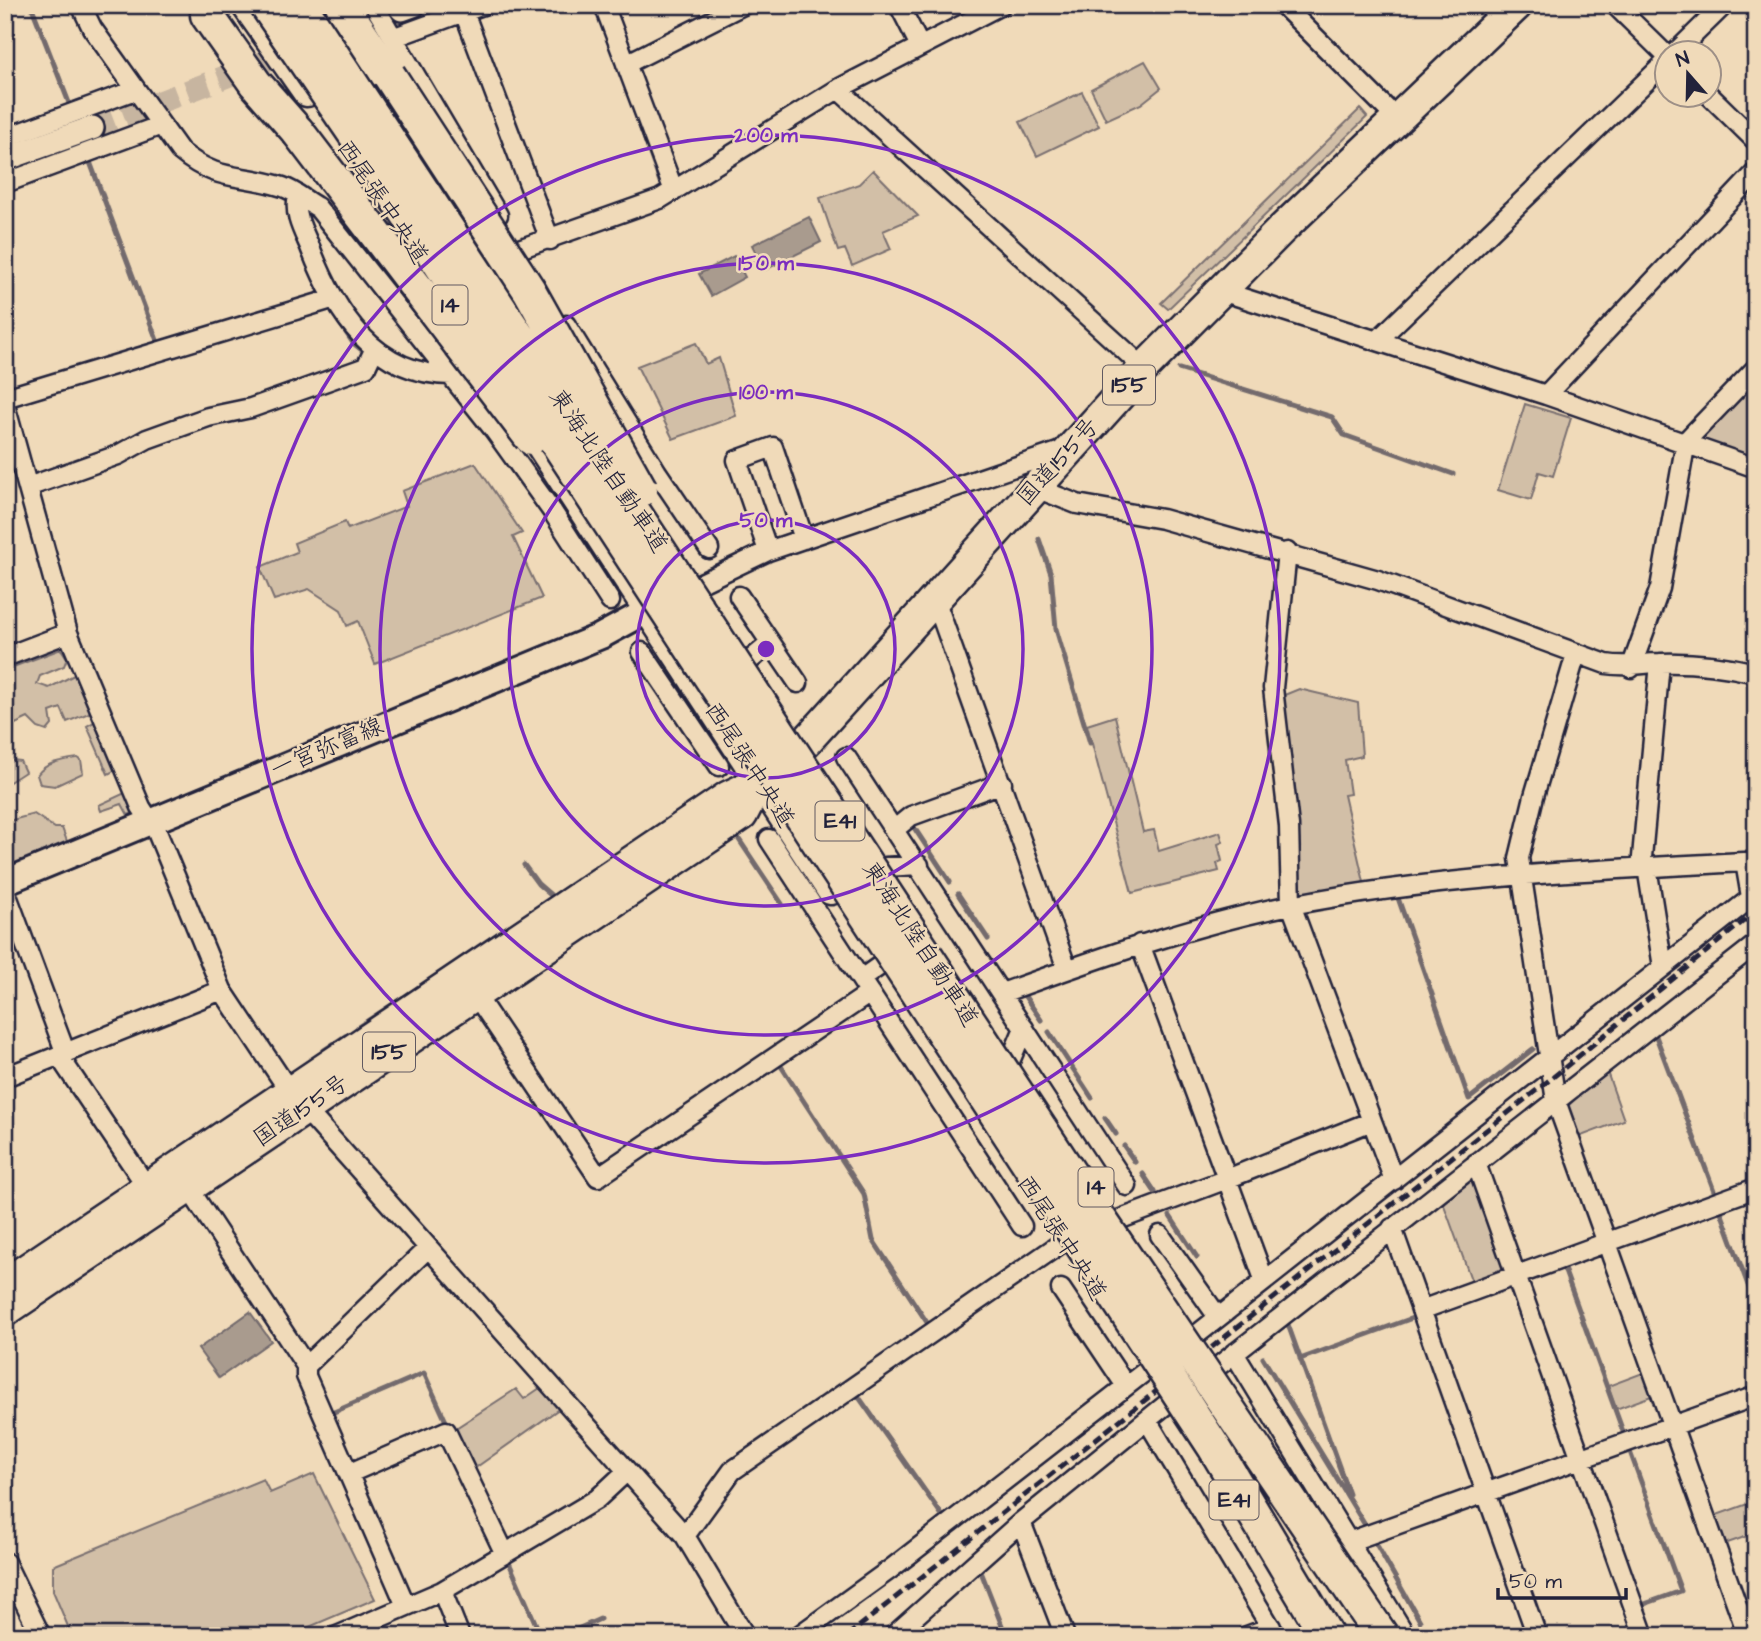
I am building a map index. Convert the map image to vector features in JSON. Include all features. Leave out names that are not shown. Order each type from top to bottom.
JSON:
[{"type":"highway","name":"東海北陸自動車道","points":[[266,5],[363,148],[1144,1375]]},
{"type":"highway","name":"東海北陸自動車道","points":[[300,5],[806,759],[1192,1343],[1381,1636]]},
{"type":"highway","points":[[342,5],[562,345],[697,593],[806,759]]},
{"type":"highway","name":"国道155号","points":[[5,1311],[188,1187],[297,1101],[729,796],[806,759],[935,599],[1144,368],[1517,5]]},
{"type":"highway","points":[[207,15],[256,83],[298,132],[650,602]]},
{"type":"highway","name":"国道155号","points":[[5,1284],[147,1187],[297,1101],[475,993],[741,815],[759,782]]},
{"type":"highway","points":[[1192,1343],[1356,1636]]},
{"type":"highway","points":[[1144,1375],[1214,1447],[1327,1636]]},
{"type":"highway","name":"E41","points":[[1144,1375],[1257,1542],[1304,1636]]},
{"type":"main road","name":"西尾張中央道","points":[[246,5],[381,198],[562,503],[650,602],[698,713],[759,782],[871,979],[1063,1242],[1144,1375],[1158,1411],[1312,1636]]},
{"type":"main road","name":"14","points":[[316,5],[430,172],[749,661],[806,759],[885,867],[1118,1220],[1192,1343],[1225,1361],[1381,1636]]},
{"type":"main road","name":"一宮弥富線","points":[[5,882],[601,636],[650,602]]},
{"type":"street","points":[[81,5],[92,28],[159,126],[180,151],[198,166],[214,174],[285,188],[317,207],[451,375],[562,503],[610,601]]},
{"type":"street","points":[[374,5],[618,410],[709,549]]},
{"type":"street","points":[[395,37],[483,5]]},
{"type":"street","points":[[604,5],[674,191]]},
{"type":"street","points":[[626,64],[743,5]]},
{"type":"street","points":[[899,5],[920,46]]},
{"type":"street","points":[[519,249],[660,199],[838,89],[1001,5]]},
{"type":"street","points":[[1615,5],[1652,41]]},
{"type":"street","points":[[1690,38],[1724,5]]},
{"type":"street","points":[[1294,9],[1397,119]]},
{"type":"street","points":[[464,12],[550,240]]},
{"type":"street","points":[[1378,340],[1652,76]]},
{"type":"street","points":[[838,89],[1144,368]]},
{"type":"street","points":[[5,138],[135,90]]},
{"type":"street","points":[[1722,108],[1756,141]]},
{"type":"street","points":[[5,183],[159,126]]},
{"type":"street","points":[[5,159],[92,128]]},
{"type":"street","points":[[1546,394],[1756,172]]},
{"type":"street","points":[[298,196],[295,206],[302,228],[332,299],[345,319],[374,350],[409,369],[430,375],[451,375]]},
{"type":"street","points":[[1221,291],[1546,394],[1686,442],[1714,456],[1756,468]]},
{"type":"street","points":[[5,398],[332,299]]},
{"type":"street","points":[[28,487],[118,455],[147,439],[208,416],[251,408],[366,367],[374,350]]},
{"type":"street","points":[[1632,668],[1660,588],[1686,442],[1756,368]]},
{"type":"street","points":[[5,405],[68,633],[222,990],[297,1101],[685,1536],[746,1636]]},
{"type":"street","points":[[594,426],[618,410]]},
{"type":"street","points":[[768,551],[737,460],[774,447],[804,539]]},
{"type":"street","points":[[650,602],[768,551],[1072,448]]},
{"type":"street","points":[[1036,488],[1077,504],[1162,519],[1287,552],[1474,613],[1576,654],[1632,668],[1660,663],[1723,666],[1756,673]]},
{"type":"street","points":[[1287,552],[1273,688],[1289,827],[1291,905],[1394,1180]]},
{"type":"street","points":[[740,596],[798,683]]},
{"type":"street","points":[[935,599],[1067,970]]},
{"type":"street","points":[[5,657],[68,633]]},
{"type":"street","points":[[749,661],[771,643]]},
{"type":"street","points":[[642,652],[698,713],[719,766]]},
{"type":"street","points":[[1576,654],[1534,796],[1519,858],[1548,1059],[1556,1101],[1748,1636]]},
{"type":"street","points":[[1660,663],[1644,867],[1663,967]]},
{"type":"street","points":[[846,757],[1127,1186]]},
{"type":"street","points":[[895,829],[911,816],[1002,783]]},
{"type":"street","points":[[769,839],[871,979],[1022,1226]]},
{"type":"street","points":[[1002,993],[1140,944],[1291,905],[1522,873],[1745,862],[1754,895],[1394,1180],[1264,1279],[1218,1317],[1192,1343]]},
{"type":"street","points":[[885,867],[919,865]]},
{"type":"street","points":[[5,890],[63,1055],[147,1187]]},
{"type":"street","points":[[1140,944],[1264,1279]]},
{"type":"street","points":[[1406,1636],[1351,1541],[1225,1361],[1756,944]]},
{"type":"street","points":[[475,993],[598,1177],[871,979]]},
{"type":"street","points":[[5,1077],[222,990]]},
{"type":"street","points":[[1011,1059],[1024,1028]]},
{"type":"street","points":[[1118,1220],[1372,1121]]},
{"type":"street","points":[[1476,1163],[1644,1636]]},
{"type":"street","points":[[188,1187],[306,1366],[306,1376],[406,1606]]},
{"type":"street","points":[[1421,1310],[1756,1188]]},
{"type":"street","points":[[1392,1228],[1537,1636]]},
{"type":"street","points":[[1160,1235],[1218,1317]]},
{"type":"street","points":[[685,1536],[732,1471],[1063,1242]]},
{"type":"street","points":[[306,1366],[428,1248]]},
{"type":"street","points":[[799,1636],[1144,1375],[1062,1289]]},
{"type":"street","points":[[1351,1541],[1756,1396]]},
{"type":"street","points":[[893,1636],[1021,1522],[1158,1411],[1273,1631],[1247,1636]]},
{"type":"street","points":[[350,1473],[446,1431],[505,1554]]},
{"type":"street","points":[[337,1636],[442,1591],[597,1499],[627,1471]]},
{"type":"street","points":[[1021,1522],[1065,1636]]},
{"type":"street","points":[[5,1562],[41,1636]]},
{"type":"street","points":[[442,1591],[460,1636]]},
{"type":"shaded area","points":[[1145,61],[1161,88],[1141,104],[1106,120],[1091,89]]},
{"type":"shaded area","points":[[1082,92],[1099,126],[1037,156],[1020,122]]},
{"type":"shaded area","points":[[1360,109],[1367,117],[1168,309],[1161,303]]},
{"type":"shaded area","points":[[873,170],[918,216],[883,231],[891,249],[852,266],[845,249],[838,251],[820,198],[859,184]]},
{"type":"shaded area","points":[[809,217],[821,242],[765,270],[752,245]]},
{"type":"shaded area","points":[[734,256],[745,277],[711,296],[699,274]]},
{"type":"shaded area","points":[[696,343],[706,364],[719,358],[736,416],[673,439],[637,366]]},
{"type":"shaded area","points":[[1756,374],[1756,461],[1692,442]]},
{"type":"shaded area","points":[[1525,404],[1571,418],[1553,476],[1539,472],[1531,500],[1498,490]]},
{"type":"shaded area","points":[[475,463],[522,533],[513,537],[542,598],[375,664],[358,621],[347,626],[341,610],[309,589],[274,600],[260,567],[297,552],[294,543],[345,522],[348,529],[407,506],[402,491]]},
{"type":"shaded area","points":[[61,649],[67,658],[64,666],[40,676],[37,684],[49,688],[76,674],[91,709],[89,713],[67,722],[61,708],[50,712],[52,725],[47,731],[38,728],[28,718],[13,725],[5,739],[5,670]]},
{"type":"shaded area","points":[[1299,689],[1358,703],[1362,756],[1345,760],[1350,794],[1344,795],[1366,891],[1294,900],[1277,698]]},
{"type":"shaded area","points":[[1115,716],[1143,832],[1154,830],[1159,851],[1220,832],[1223,842],[1218,844],[1222,861],[1217,863],[1219,871],[1132,893],[1087,725]]},
{"type":"shaded area","points":[[96,721],[117,769],[108,774],[87,726]]},
{"type":"shaded area","points":[[78,758],[81,760],[83,773],[55,786],[40,784],[37,775],[45,767]]},
{"type":"shaded area","points":[[5,759],[20,761],[25,772],[5,785]]},
{"type":"shaded area","points":[[127,792],[136,812],[128,815],[122,804],[101,811],[99,805]]},
{"type":"shaded area","points":[[34,814],[55,828],[62,828],[68,844],[10,870],[5,867],[5,822]]},
{"type":"shaded area","points":[[1606,1069],[1624,1120],[1576,1138],[1567,1113],[1568,1106]]},
{"type":"shaded area","points":[[1469,1174],[1505,1273],[1473,1285],[1440,1194]]},
{"type":"shaded area","points":[[250,1312],[271,1341],[219,1378],[198,1349]]},
{"type":"shaded area","points":[[1648,1371],[1657,1394],[1616,1409],[1608,1386]]},
{"type":"shaded area","points":[[540,1388],[560,1408],[471,1471],[453,1430],[516,1389],[524,1399]]},
{"type":"shaded area","points":[[314,1474],[375,1599],[288,1636],[72,1636],[53,1591],[53,1566],[263,1479],[270,1493]]},
{"type":"shaded area","points":[[1756,1501],[1756,1533],[1722,1545],[1711,1517]]},
{"type":"waterway","points":[[31,5],[71,108]]},
{"type":"waterway","points":[[634,109],[660,182]]},
{"type":"waterway","points":[[90,162],[158,343]]},
{"type":"waterway","points":[[329,307],[353,343],[368,355]]},
{"type":"waterway","points":[[1179,369],[1332,417],[1344,435],[1453,474]]},
{"type":"waterway","points":[[1039,539],[1051,574],[1056,629],[1090,743]]},
{"type":"waterway","points":[[915,829],[950,882]]},
{"type":"waterway","points":[[738,838],[782,904]]},
{"type":"waterway","points":[[524,865],[538,884],[553,897],[558,893]]},
{"type":"waterway","points":[[958,894],[988,939]]},
{"type":"waterway","points":[[1398,898],[1469,1099],[1533,1049]]},
{"type":"waterway","points":[[1024,995],[1041,1020]]},
{"type":"waterway","points":[[358,1027],[402,998]]},
{"type":"waterway","points":[[1654,1031],[1716,1196]]},
{"type":"waterway","points":[[1049,1032],[1092,1098]]},
{"type":"waterway","points":[[324,1050],[345,1036]]},
{"type":"waterway","points":[[779,1063],[864,1194],[873,1240],[928,1324]]},
{"type":"waterway","points":[[1105,1118],[1116,1134]]},
{"type":"waterway","points":[[1124,1146],[1135,1162]]},
{"type":"waterway","points":[[1143,1174],[1155,1192]]},
{"type":"waterway","points":[[1717,1210],[1720,1209],[1756,1307]]},
{"type":"waterway","points":[[1170,1216],[1197,1257]]},
{"type":"waterway","points":[[1563,1266],[1625,1437]]},
{"type":"waterway","points":[[1300,1359],[1418,1316]]},
{"type":"waterway","points":[[1286,1319],[1349,1494]]},
{"type":"waterway","points":[[1263,1358],[1368,1530]]},
{"type":"waterway","points":[[334,1412],[424,1373],[449,1428]]},
{"type":"waterway","points":[[856,1393],[944,1518]]},
{"type":"waterway","points":[[1629,1449],[1681,1591],[1639,1606]]},
{"type":"waterway","points":[[1375,1542],[1420,1621]]},
{"type":"waterway","points":[[507,1558],[541,1636]]},
{"type":"waterway","points":[[978,1564],[1006,1636]]},
{"type":"waterway","points":[[562,1636],[600,1619]]},
{"type":"waterway","points":[[1230,1636],[1246,1630]]},
{"type":"tunnel","points":[[92,128],[295,50]]},
{"type":"railway","points":[[847,1636],[1552,1078],[1756,911]]}]
